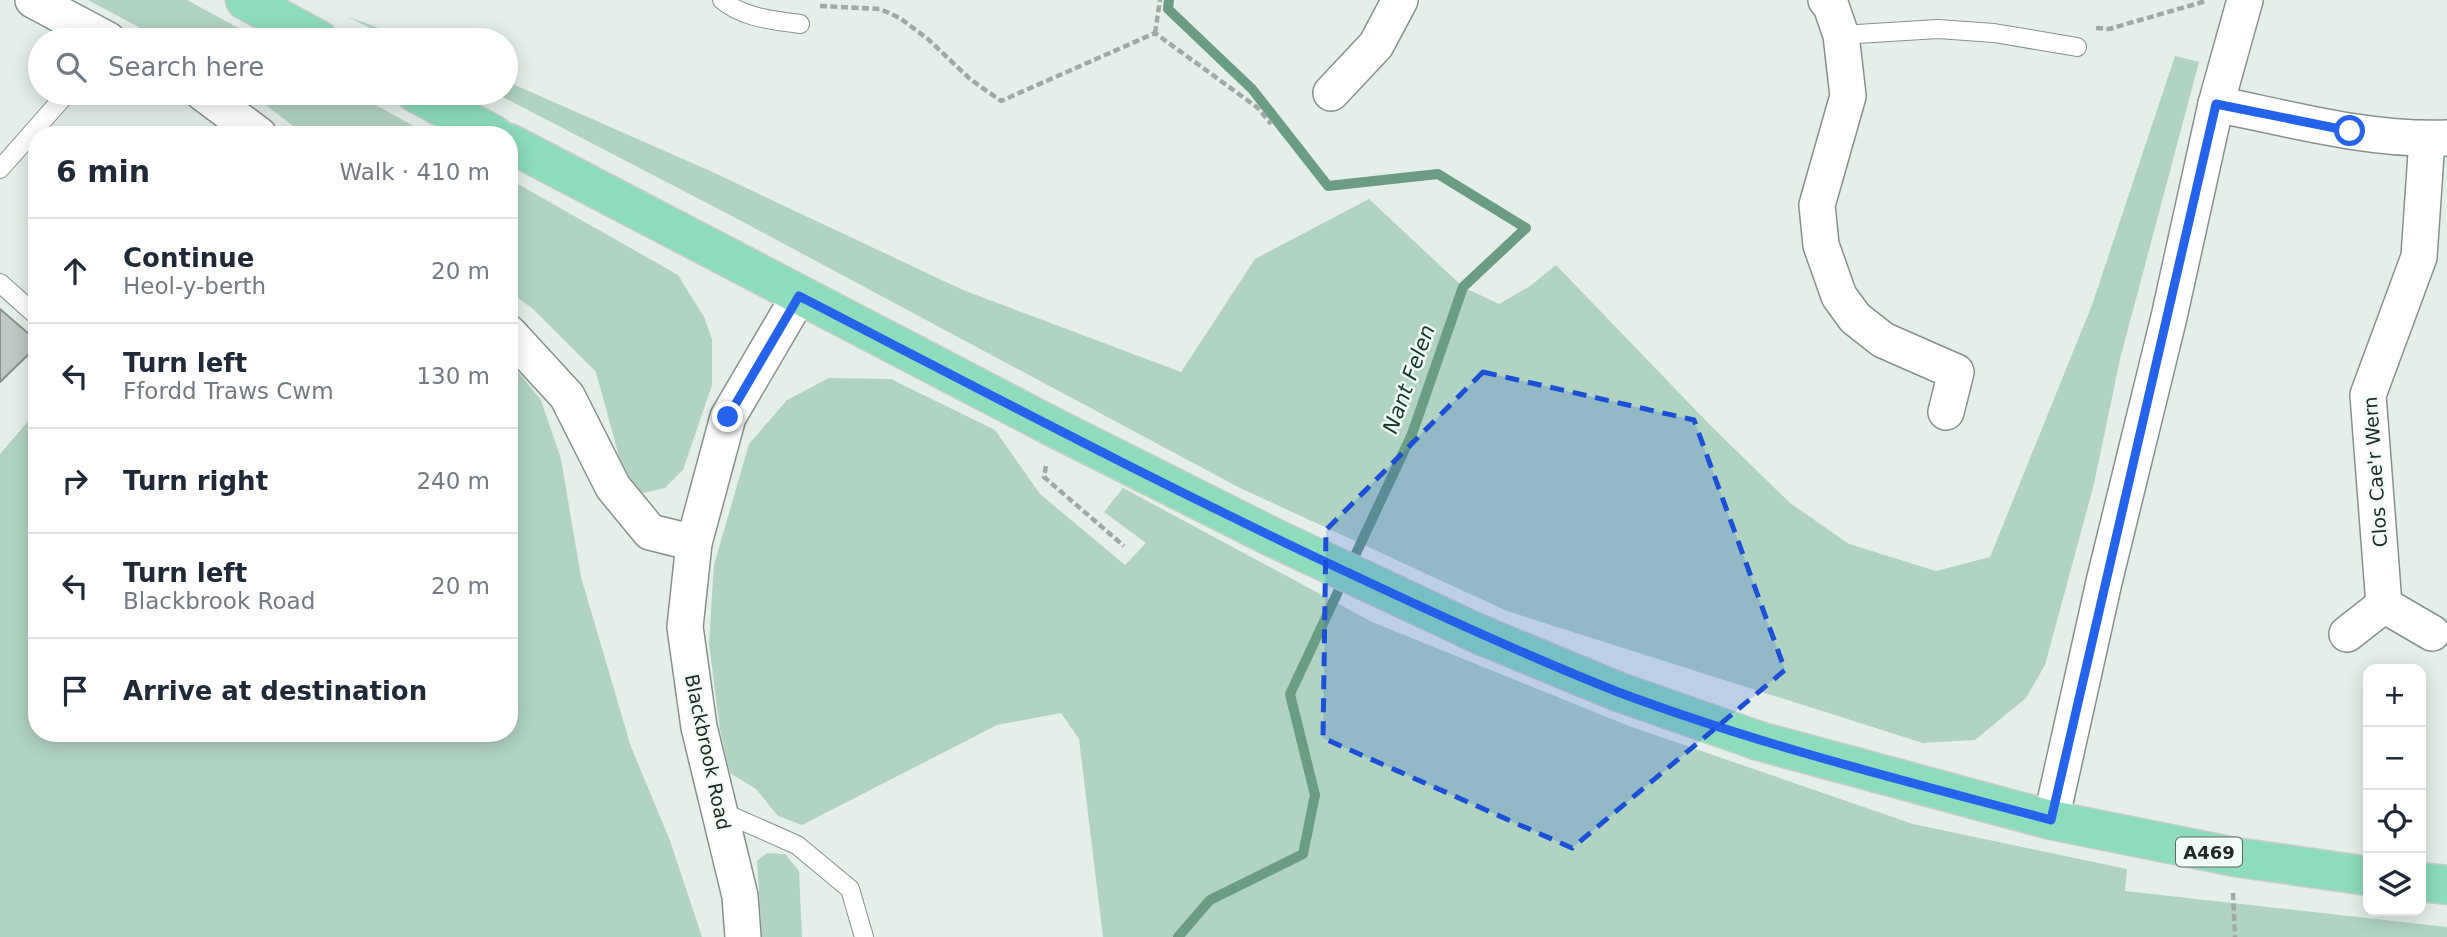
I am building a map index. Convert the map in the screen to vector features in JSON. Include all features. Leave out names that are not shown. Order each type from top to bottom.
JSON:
[{"type":"main road","points":[[245,0],[297,28]]},
{"type":"main road","points":[[438,105],[477,126]]},
{"type":"main road","name":"A469","points":[[518,148],[799,296],[1274,538],[1469,629],[1619,692],[1759,741],[2051,820],[2235,857],[2363,875]]},
{"type":"main road","points":[[2426,883],[2447,886]]},
{"type":"street","points":[[33,0],[86,28]]},
{"type":"street","points":[[1331,93],[1376,45],[1400,0]]},
{"type":"street","points":[[1826,0],[1831,6],[1841,35],[1848,96],[1817,205],[1821,245],[1839,296],[1855,318],[1883,340],[1956,372],[1946,412]]},
{"type":"street","points":[[2051,820],[2216,104],[2245,0]]},
{"type":"street","points":[[2216,104],[2350,131],[2437,139]]},
{"type":"street","points":[[219,105],[246,126]]},
{"type":"street","name":"Clos Cae'r Wern","points":[[2384,605],[2368,395],[2419,257],[2437,139]]},
{"type":"street","name":"Blackbrook Road","points":[[743,937],[740,896],[699,727],[685,627],[694,543],[728,417],[799,296]]},
{"type":"street","points":[[518,343],[567,396],[613,487],[650,533],[694,543]]},
{"type":"street","points":[[2347,634],[2384,605],[2432,633]]},
{"type":"lane","points":[[722,0],[729,6],[765,19],[800,24]]},
{"type":"lane","points":[[1841,35],[1938,29],[1994,33],[2077,47]]},
{"type":"lane","points":[[38,126],[57,105]]},
{"type":"lane","points":[[0,169],[28,138]]},
{"type":"lane","points":[[0,283],[28,308]]},
{"type":"lane","points":[[720,811],[797,845],[850,890],[864,937]]},
{"type":"path","points":[[1155,33],[1160,0]]},
{"type":"path","points":[[808,6],[845,5],[880,9],[900,18],[929,40],[970,79],[1000,101],[1155,33]]},
{"type":"path","points":[[1155,33],[1258,108],[1271,124]]},
{"type":"path","points":[[1053,427],[1044,477],[1124,546]]},
{"type":"highlighted area","points":[[1483,372],[1694,420],[1785,670],[1572,848],[1323,738],[1326,530]]},
{"type":"green space","points":[[88,0],[187,0],[238,28],[140,28]]},
{"type":"green space","points":[[346,16],[378,28],[370,28]]},
{"type":"green space","points":[[2175,56],[2199,62],[2120,359],[2094,484],[2045,665],[2026,698],[1975,740],[1923,743],[1507,611],[1238,487],[732,216],[518,105],[518,86],[708,170],[963,290],[1181,372],[1255,259],[1369,199],[1463,287],[1499,304],[1530,286],[1556,265],[1710,425],[1790,503],[1849,544],[1936,571],[1990,557],[2092,305]]},
{"type":"green space","points":[[266,105],[376,105],[414,126],[293,126]]},
{"type":"green space","points":[[518,184],[678,275],[704,317],[712,339],[712,385],[683,470],[665,488],[643,493],[624,475],[596,372],[533,309],[518,298]]},
{"type":"green space","points":[[518,372],[541,400],[561,459],[581,577],[631,747],[669,838],[702,937],[0,937],[0,454],[28,421],[28,742],[518,742]]},
{"type":"green space","points":[[829,378],[891,379],[995,430],[1040,494],[1125,565],[1146,543],[1104,512],[1123,488],[1372,622],[1629,726],[1913,824],[2127,869],[2125,891],[2447,927],[2447,937],[1103,937],[1079,739],[1061,713],[997,725],[802,825],[778,816],[756,789],[730,773],[720,730],[709,643],[714,565],[749,444],[787,400]]},
{"type":"green space","points":[[767,853],[785,854],[799,871],[802,937],[762,937],[757,861]]},
{"type":"building","points":[[0,309],[28,333],[28,355],[0,382]]},
{"type":"waterway","name":"Nant Felen","points":[[1169,0],[1168,9],[1252,89],[1328,186],[1438,174],[1526,228],[1463,287],[1412,434],[1290,694],[1315,795],[1303,854],[1210,900],[1178,937]]},
{"type":"route","points":[[728,417],[799,296],[1274,538],[1481,635],[1619,692],[1759,741],[2051,820],[2216,104],[2350,131]]}]
